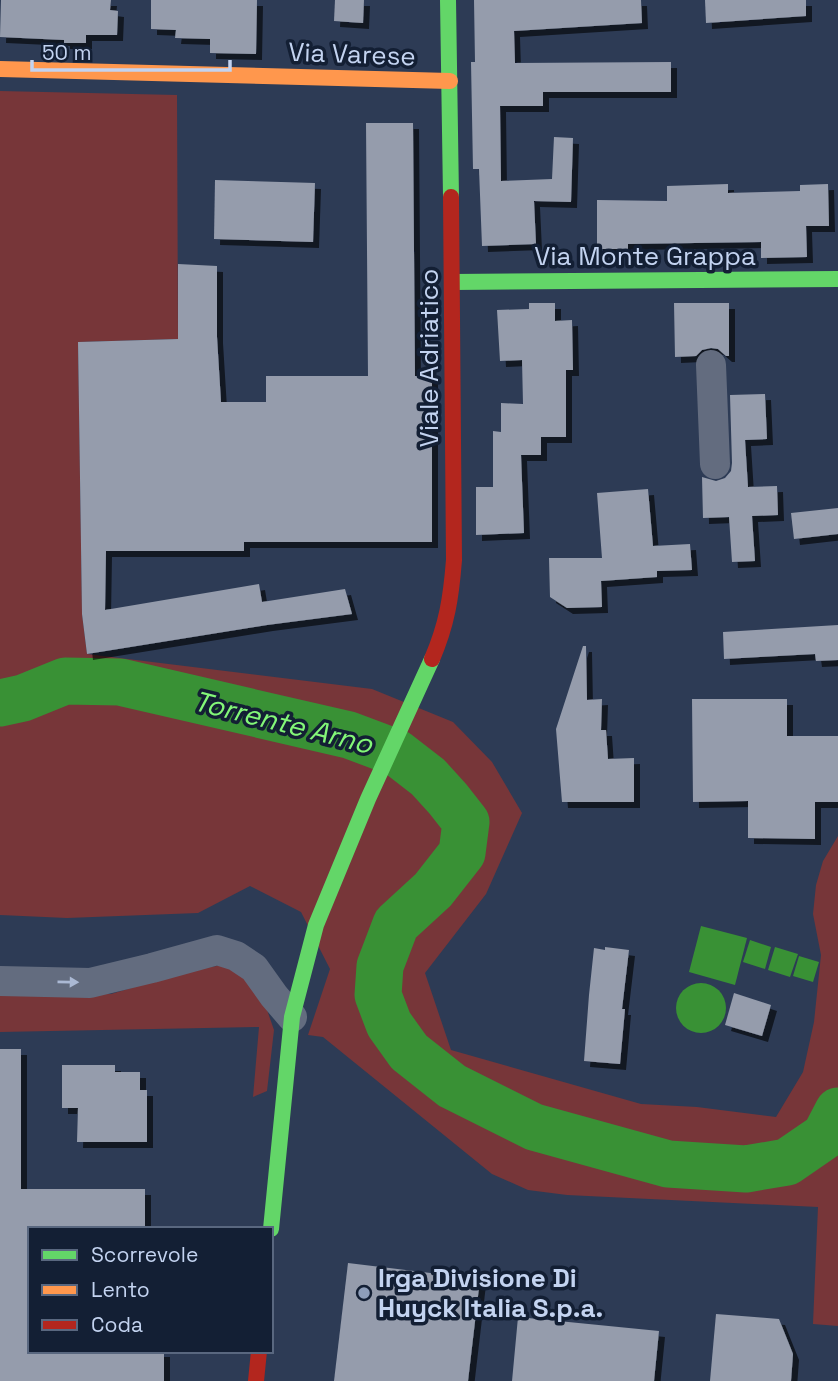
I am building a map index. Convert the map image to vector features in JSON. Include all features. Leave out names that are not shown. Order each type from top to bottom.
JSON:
[{"type":"street","name":"Viale Adriatico","points":[[271,1227],[292,1017],[316,925],[368,799],[442,636],[451,599],[454,560],[453,282],[448,0]]},
{"type":"street","name":"Via Varese","points":[[0,69],[450,81]]},
{"type":"street","name":"Via Monte Grappa","points":[[453,282],[838,279]]},
{"type":"street","points":[[711,365],[715,464]]},
{"type":"street","points":[[0,981],[90,983],[217,950],[236,956],[254,968],[292,1017]]},
{"type":"street","points":[[256,1381],[259,1353]]},
{"type":"shaded area","points":[[0,91],[177,95],[178,339],[78,342],[82,614],[87,654],[372,689],[453,722],[492,762],[522,813],[486,894],[425,973],[451,1050],[641,1104],[697,1107],[776,1117],[803,1072],[814,1022],[821,955],[813,914],[816,885],[823,861],[838,836],[838,1326],[813,1324],[818,1207],[567,1195],[528,1190],[492,1174],[323,1037],[308,1035],[330,969],[301,912],[250,886],[198,913],[67,918],[0,915]]},
{"type":"shaded area","points":[[701,926],[747,938],[735,985],[689,972]]},
{"type":"shaded area","points":[[750,940],[771,947],[765,969],[743,962]]},
{"type":"shaded area","points":[[775,947],[798,954],[790,977],[768,970]]},
{"type":"shaded area","points":[[799,956],[819,962],[813,982],[793,976]]},
{"type":"shaded area","points":[[223,965],[243,974],[265,1004],[274,1030],[267,1091],[253,1097],[259,1027],[0,1032],[0,995],[111,994],[192,970]]},
{"type":"shaded area","points":[[701,983],[718,991],[726,1008],[718,1025],[701,1033],[684,1025],[676,1008],[684,991]]},
{"type":"building","points":[[1,0],[111,0],[110,10],[118,11],[117,35],[86,35],[86,43],[0,37]]},
{"type":"building","points":[[151,0],[257,0],[256,54],[210,53],[210,39],[175,38],[176,30],[151,29]]},
{"type":"building","points":[[335,0],[364,0],[363,23],[334,21]]},
{"type":"building","points":[[474,0],[641,0],[642,23],[514,31],[515,63],[671,62],[671,92],[543,92],[543,106],[500,106],[501,181],[552,179],[554,137],[573,138],[571,202],[534,201],[536,244],[482,246],[479,169],[473,169],[471,62],[475,62]]},
{"type":"building","points":[[705,0],[806,0],[806,16],[706,23]]},
{"type":"building","points":[[366,123],[413,123],[415,376],[432,376],[432,542],[244,542],[244,551],[106,551],[105,610],[259,584],[262,602],[345,589],[352,614],[87,654],[82,614],[78,342],[178,339],[178,264],[217,266],[221,402],[266,402],[266,376],[368,376]]},
{"type":"building","points":[[215,180],[315,183],[313,242],[214,239]]},
{"type":"building","points":[[728,184],[728,193],[800,191],[800,185],[828,184],[829,226],[806,226],[807,257],[761,258],[761,242],[628,244],[628,249],[597,249],[597,200],[667,201],[667,186]]},
{"type":"building","points":[[529,303],[555,303],[555,321],[572,320],[573,370],[566,370],[566,437],[541,437],[541,455],[521,455],[524,533],[476,535],[476,487],[493,487],[493,431],[501,432],[501,403],[523,404],[522,360],[500,361],[497,310],[529,309]]},
{"type":"building","points":[[674,303],[729,303],[729,356],[711,348],[702,350],[696,356],[675,357]]},
{"type":"building","points":[[765,394],[767,439],[745,440],[748,487],[777,486],[778,515],[752,516],[755,561],[732,562],[729,517],[703,518],[702,477],[716,481],[725,478],[731,471],[730,395]]},
{"type":"building","points":[[648,489],[653,546],[690,544],[692,570],[657,571],[657,577],[601,581],[602,607],[567,608],[550,597],[549,558],[602,558],[597,493]]},
{"type":"building","points":[[838,508],[838,534],[794,539],[791,513]]},
{"type":"building","points":[[838,625],[838,660],[816,661],[815,654],[724,659],[723,632]]},
{"type":"building","points":[[583,646],[586,646],[587,700],[602,699],[601,730],[606,730],[608,759],[634,758],[634,802],[562,802],[556,729]]},
{"type":"building","points":[[692,699],[787,699],[787,736],[838,736],[838,802],[815,802],[815,839],[748,838],[748,801],[693,802]]},
{"type":"building","points":[[605,947],[629,950],[622,1009],[625,1009],[620,1064],[584,1061],[594,948],[605,950]]},
{"type":"building","points":[[734,993],[771,1005],[762,1036],[725,1025]]},
{"type":"building","points":[[0,1049],[21,1049],[21,1189],[145,1189],[145,1227],[28,1227],[28,1353],[164,1353],[164,1381],[0,1381]]},
{"type":"building","points":[[62,1065],[115,1065],[115,1072],[140,1072],[140,1090],[147,1090],[147,1142],[77,1142],[78,1108],[62,1108]]},
{"type":"building","points":[[348,1263],[480,1279],[468,1381],[334,1381]]},
{"type":"building","points":[[716,1314],[779,1319],[793,1354],[791,1381],[710,1381]]},
{"type":"building","points":[[518,1317],[659,1331],[654,1381],[512,1381]]},
{"type":"waterway","name":"Torrente Arno","points":[[0,703],[23,698],[65,681],[120,682],[349,735],[397,753],[428,777],[466,822],[462,853],[433,890],[396,924],[380,966],[378,995],[389,1024],[409,1052],[452,1086],[534,1127],[668,1164],[746,1169],[787,1162],[825,1136],[838,1111]]},
{"type":"traffic: fast","points":[[448,0],[451,197]]},
{"type":"traffic: fast","points":[[453,282],[838,279]]},
{"type":"traffic: fast","points":[[271,1227],[292,1017],[316,925],[368,799],[432,659]]},
{"type":"traffic: slow","points":[[0,69],[450,81]]},
{"type":"traffic: jam","points":[[432,659],[448,611],[454,560],[451,197]]},
{"type":"traffic: jam","points":[[256,1381],[259,1353]]},
{"type":"place","name":"Irga Divisione Di Huyck Italia S.p.a.","points":[[364,1293]]}]
